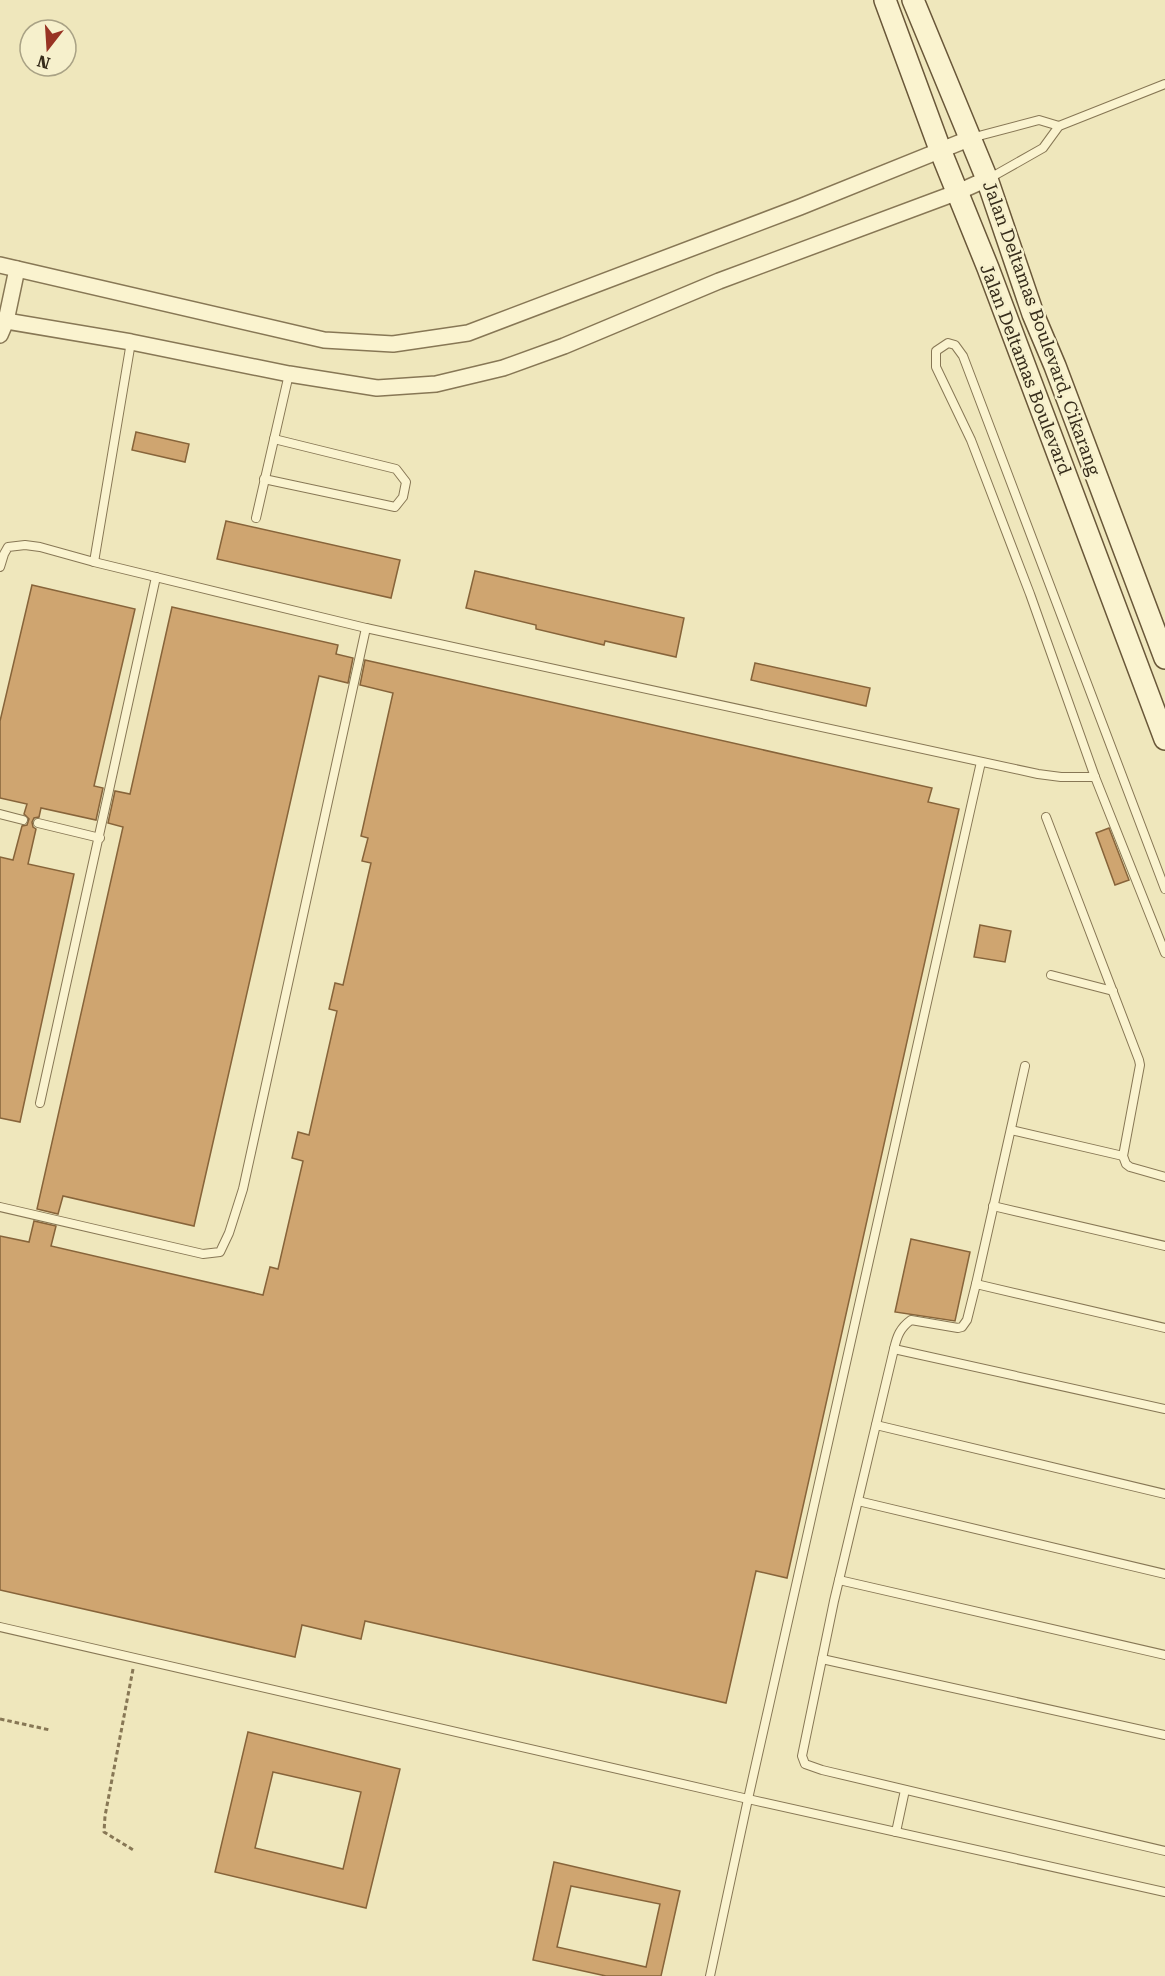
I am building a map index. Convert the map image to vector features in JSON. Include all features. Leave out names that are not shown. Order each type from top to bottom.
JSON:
[{"type":"street","name":"Jalan Deltamas Boulevard","points":[[885,0],[1165,739]]},
{"type":"street","name":"Jalan Deltamas Boulevard, Cikarang","points":[[913,0],[987,179],[1033,314],[1055,366],[1165,658]]},
{"type":"street","points":[[0,265],[324,340],[393,344],[468,333],[941,152],[971,138]]},
{"type":"street","points":[[17,269],[2,325],[131,342],[289,374],[377,388],[436,384],[504,368],[564,346],[719,281],[987,179]]},
{"type":"lane","points":[[987,179],[1043,148],[1059,126],[1165,84]]},
{"type":"lane","points":[[971,138],[1039,120],[1059,126]]},
{"type":"lane","points":[[94,562],[131,342]]},
{"type":"lane","points":[[1165,889],[963,356],[955,345],[948,343],[936,351],[936,367],[971,440],[1030,594],[1095,777],[1165,953]]},
{"type":"lane","points":[[256,518],[289,374]]},
{"type":"lane","points":[[264,479],[395,507],[403,497],[406,482],[396,469],[274,439]]},
{"type":"lane","points":[[0,567],[8,548],[16,545],[40,547],[366,628],[981,762],[1061,777],[1095,777]]},
{"type":"lane","points":[[40,1103],[156,577]]},
{"type":"lane","points":[[0,1207],[203,1254],[220,1252],[229,1233],[243,1189],[366,628]]},
{"type":"lane","points":[[710,1976],[981,762]]},
{"type":"lane","points":[[0,814],[23,820]]},
{"type":"lane","points":[[1046,817],[1137,1052],[1140,1065],[1123,1156],[1130,1167],[1165,1177]]},
{"type":"lane","points":[[38,823],[100,838]]},
{"type":"lane","points":[[1051,975],[1113,991]]},
{"type":"lane","points":[[1025,1066],[976,1284],[964,1325],[958,1328],[911,1320],[898,1332],[839,1580],[801,1756],[805,1764],[1165,1851]]},
{"type":"lane","points":[[1011,1130],[1123,1156]]},
{"type":"lane","points":[[993,1206],[1165,1246]]},
{"type":"lane","points":[[976,1284],[1165,1328]]},
{"type":"lane","points":[[894,1349],[1165,1409]]},
{"type":"lane","points":[[876,1425],[1165,1494]]},
{"type":"lane","points":[[858,1501],[1165,1574]]},
{"type":"lane","points":[[839,1580],[1165,1655]]},
{"type":"lane","points":[[0,1627],[748,1799],[1165,1892]]},
{"type":"lane","points":[[822,1659],[1165,1735]]},
{"type":"lane","points":[[896,1832],[905,1790]]},
{"type":"path","points":[[135,1657],[105,1816],[104,1832],[135,1851]]},
{"type":"path","points":[[0,1719],[50,1730]]},
{"type":"building","points":[[136,432],[189,444],[185,462],[132,450]]},
{"type":"building","points":[[226,521],[400,560],[391,598],[217,559]]},
{"type":"building","points":[[475,571],[684,618],[676,657],[605,641],[604,645],[536,629],[536,625],[466,608]]},
{"type":"building","points":[[32,585],[135,609],[94,786],[103,788],[96,820],[41,808],[39,817],[34,818],[32,822],[36,829],[28,864],[74,874],[20,1122],[0,1118],[0,857],[13,860],[22,826],[27,825],[29,819],[24,814],[27,804],[0,798],[0,721]]},
{"type":"building","points":[[172,607],[338,645],[336,654],[353,658],[348,683],[319,676],[194,1226],[63,1196],[58,1214],[37,1209],[123,827],[108,823],[115,791],[130,794]]},
{"type":"building","points":[[365,660],[932,788],[928,802],[959,809],[787,1578],[756,1571],[726,1703],[365,1621],[361,1639],[302,1625],[295,1657],[0,1590],[0,1236],[29,1242],[34,1221],[56,1226],[51,1246],[263,1295],[270,1267],[278,1269],[303,1161],[292,1158],[298,1132],[309,1135],[337,1011],[329,1009],[335,983],[343,985],[371,863],[362,861],[368,838],[361,836],[393,693],[360,685]]},
{"type":"building","points":[[755,663],[870,688],[866,706],[751,680]]},
{"type":"building","points":[[1109,828],[1129,880],[1115,885],[1096,833]]},
{"type":"building","points":[[980,925],[1011,931],[1005,962],[974,957]]},
{"type":"building","points":[[911,1239],[970,1252],[955,1321],[895,1312]]},
{"type":"building","points":[[248,1732],[400,1769],[366,1908],[215,1872]],"holes":[[[273,1772],[361,1792],[343,1869],[255,1848]]]},
{"type":"building","points":[[554,1862],[680,1891],[661,1976],[606,1976],[533,1960]],"holes":[[[571,1886],[660,1904],[646,1967],[557,1947]]]}]
